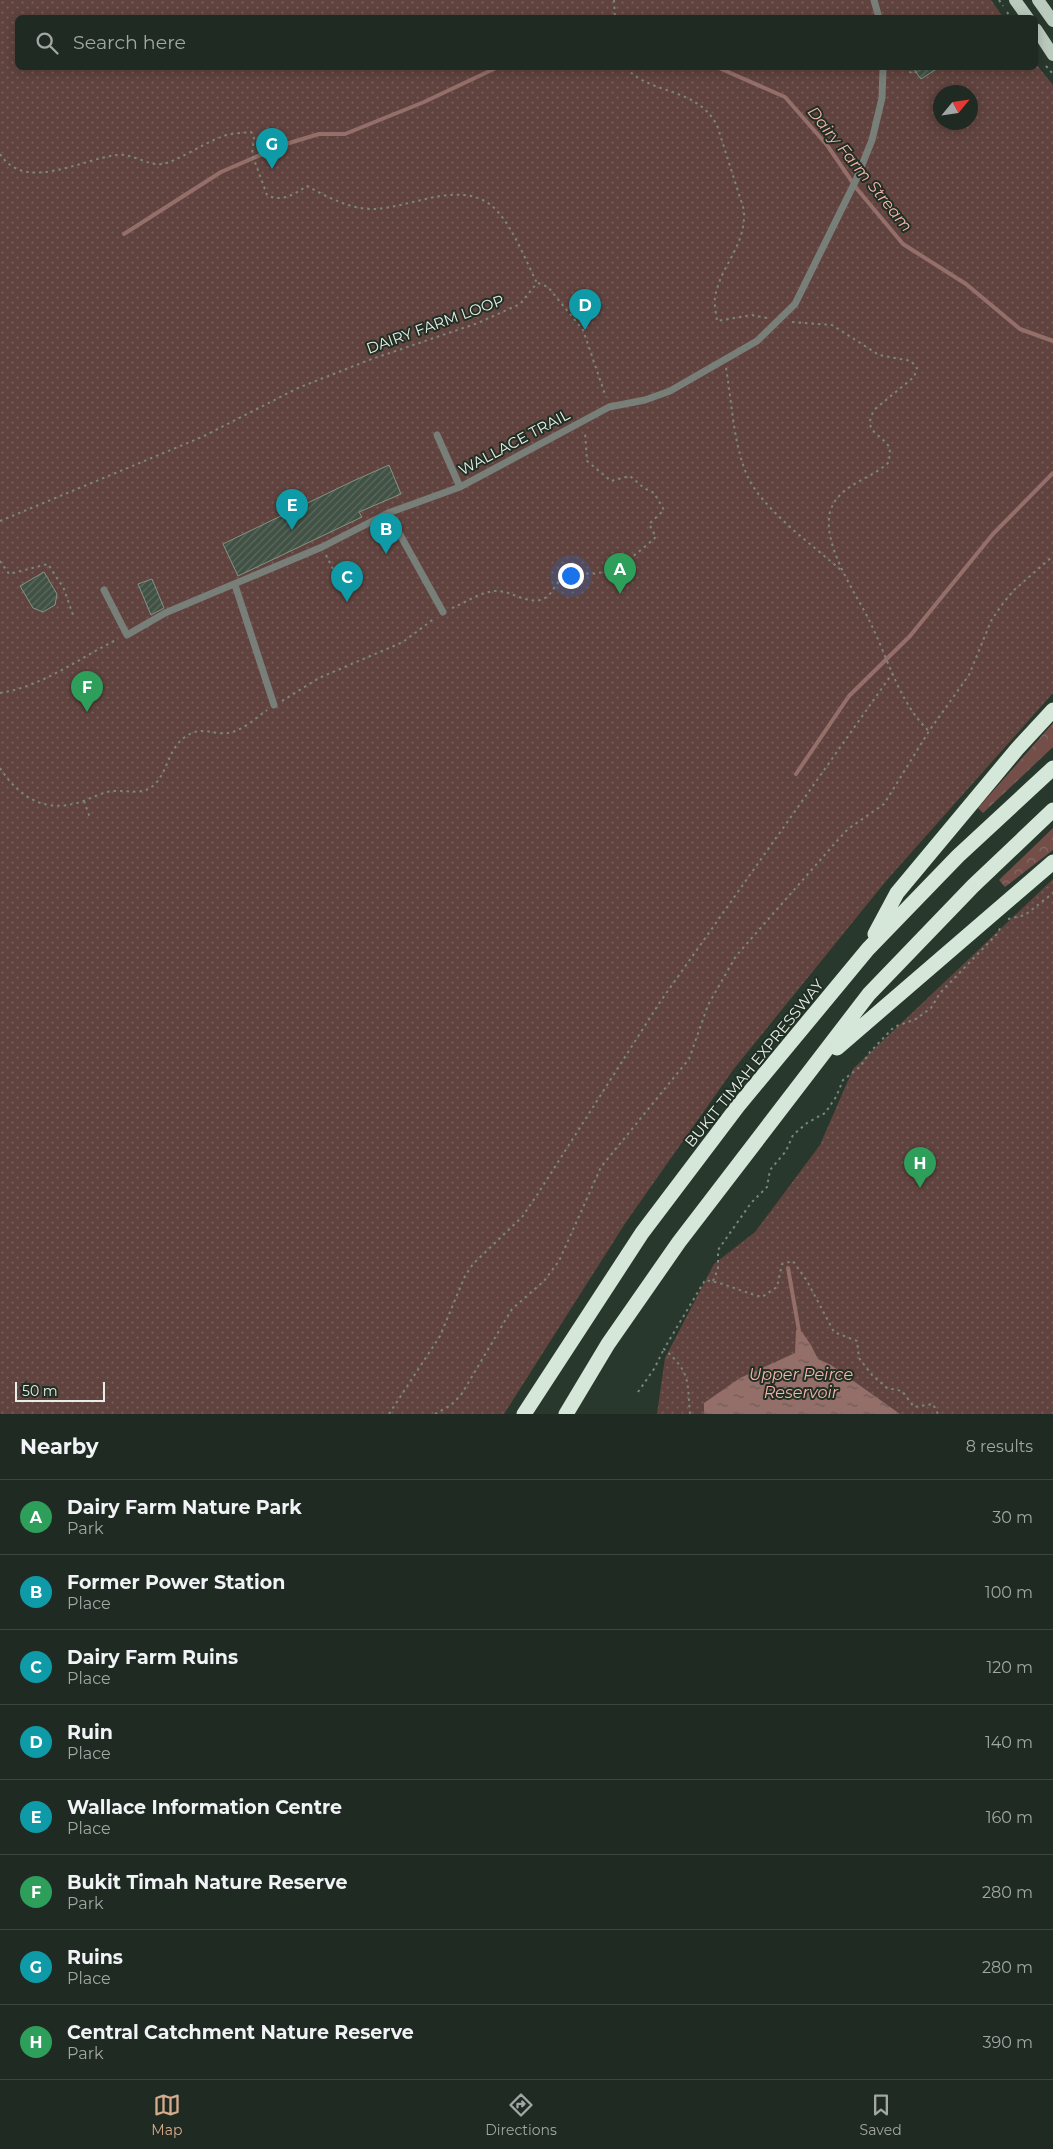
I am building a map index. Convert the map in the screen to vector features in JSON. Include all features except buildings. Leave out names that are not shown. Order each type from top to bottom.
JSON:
[{"type":"highway","points":[[868,949],[897,893],[1017,749],[1053,710]]},
{"type":"highway","name":"BUKIT TIMAH EXPRESSWAY","points":[[524,1414],[642,1233],[738,1106],[868,949],[958,856],[1053,768]]},
{"type":"highway","points":[[566,1414],[608,1344],[678,1242],[815,1068],[870,994],[974,886],[1053,810]]},
{"type":"highway","points":[[815,1068],[1053,862]]},
{"type":"main road","points":[[1016,0],[1026,15]]},
{"type":"main road","points":[[1038,0],[1053,21]]},
{"type":"main road","points":[[1038,32],[1053,56]]},
{"type":"lane","points":[[874,0],[878,15]]},
{"type":"lane","name":"WALLACE TRAIL","points":[[127,635],[165,613],[322,547],[388,513],[460,488],[610,407],[645,400],[670,391],[757,340],[795,304],[852,189],[872,140],[882,98],[883,70]]},
{"type":"lane","points":[[437,435],[460,488]]},
{"type":"lane","points":[[388,513],[444,612]]},
{"type":"lane","points":[[235,585],[274,705]]},
{"type":"lane","points":[[104,590],[127,635]]},
{"type":"path","points":[[615,1],[615,15]]},
{"type":"path","points":[[629,70],[644,82],[682,94],[703,106],[717,125],[744,210],[745,224],[742,238],[724,272],[715,298],[717,321],[752,315],[832,325],[879,355],[911,361],[917,368],[914,377],[872,414],[871,427],[873,433],[890,448],[889,462],[849,487],[837,498],[830,512],[832,540],[844,573],[870,622],[892,673],[918,721],[929,731]]},
{"type":"path","points":[[907,70],[913,74],[918,70]]},
{"type":"path","points":[[0,154],[5,162],[11,166],[31,173],[45,173],[119,155],[162,164],[223,136],[251,132],[254,138],[252,154],[267,195],[272,198],[290,197],[307,186],[353,207],[375,209],[464,194],[482,199],[498,212],[537,283],[548,287],[583,330],[610,407]]},
{"type":"path","name":"DAIRY FARM LOOP","points":[[0,521],[135,465],[234,420],[298,388],[369,360],[478,323],[520,304],[537,283]]},
{"type":"path","points":[[724,360],[730,404],[740,452],[754,488],[774,511],[844,573]]},
{"type":"path","name":"WALLACE TRAIL","points":[[0,768],[10,784],[22,795],[36,802],[72,805],[103,793],[116,791],[138,793],[147,790],[160,778],[175,746],[185,736],[197,731],[211,730],[229,733],[238,730],[274,705],[319,678],[403,642],[444,612],[491,591],[501,591],[532,601],[540,600],[553,592],[564,576],[600,573],[637,554],[656,537],[649,524],[664,510],[654,493],[644,488],[630,476],[611,481],[587,461],[587,440],[582,421]]},
{"type":"path","points":[[322,547],[346,595]]},
{"type":"path","points":[[435,1414],[451,1405],[461,1395],[512,1309],[544,1281],[559,1261],[602,1167],[689,1059],[708,1005],[736,956],[848,829],[884,804],[929,731],[969,675],[991,621],[1001,606],[1013,591],[1053,556]]},
{"type":"path","points":[[0,561],[9,574],[48,564],[64,589],[74,618]]},
{"type":"path","points":[[0,693],[30,686],[44,680],[127,635]]},
{"type":"path","points":[[389,1414],[440,1336],[465,1276],[473,1264],[522,1217],[660,1002],[892,673]]},
{"type":"path","points":[[84,801],[90,818]]},
{"type":"path","points":[[713,1281],[718,1269],[718,1250],[751,1203],[767,1187],[770,1170],[786,1151],[793,1135],[806,1123],[825,1113],[836,1097],[843,1080],[860,1067],[870,1052],[894,1027],[916,1020],[931,1008],[940,993],[998,933],[1004,920],[1025,915],[1053,893]]},
{"type":"path","points":[[638,1392],[654,1369],[705,1280],[762,1297],[777,1287],[782,1264],[793,1262],[807,1280],[834,1332],[857,1341],[859,1358],[872,1375],[887,1388],[902,1391],[914,1407],[933,1404],[938,1414]]},
{"type":"path","points":[[664,1349],[681,1364],[688,1380],[690,1414]]},
{"type":"green space","points":[[1053,723],[1053,747],[983,813],[978,808]]},
{"type":"green space","points":[[1053,828],[1053,850],[1005,887],[999,880]]},
{"type":"shaded area","points":[[0,0],[991,0],[1002,15],[15,15],[15,70],[1038,70],[1038,66],[1053,85],[1053,693],[886,881],[733,1070],[626,1222],[504,1414],[0,1414]]},
{"type":"shaded area","points":[[1053,879],[1053,1414],[657,1414],[665,1358],[714,1264],[755,1232],[820,1145],[853,1069]]},
{"type":"water","name":"Upper Peirce Reservoir","points":[[796,1330],[802,1332],[818,1359],[831,1365],[900,1414],[704,1414],[704,1403],[740,1378],[795,1353]]},
{"type":"waterway","name":"Dairy Farm Stream","points":[[124,234],[221,172],[286,144],[319,134],[345,134],[424,102],[492,70]]},
{"type":"waterway","name":"Dairy Farm Stream","points":[[724,70],[785,97],[827,145],[857,189],[903,244],[966,284],[1020,329],[1053,341]]},
{"type":"waterway","points":[[796,774],[849,696],[910,636],[993,534],[1053,473]]},
{"type":"waterway","points":[[788,1268],[799,1331]]},
{"type":"place","name":"Ruins","points":[[272,169]]},
{"type":"place","name":"Ruin","points":[[585,330]]},
{"type":"place","name":"Wallace Information Centre","points":[[292,530]]},
{"type":"place","name":"Former Power Station","points":[[386,554]]},
{"type":"place","name":"Dairy Farm Nature Park","points":[[620,594]]},
{"type":"place","name":"Dairy Farm Ruins","points":[[347,602]]},
{"type":"place","name":"Bukit Timah Nature Reserve","points":[[87,712]]},
{"type":"place","name":"Central Catchment Nature Reserve","points":[[920,1188]]}]
